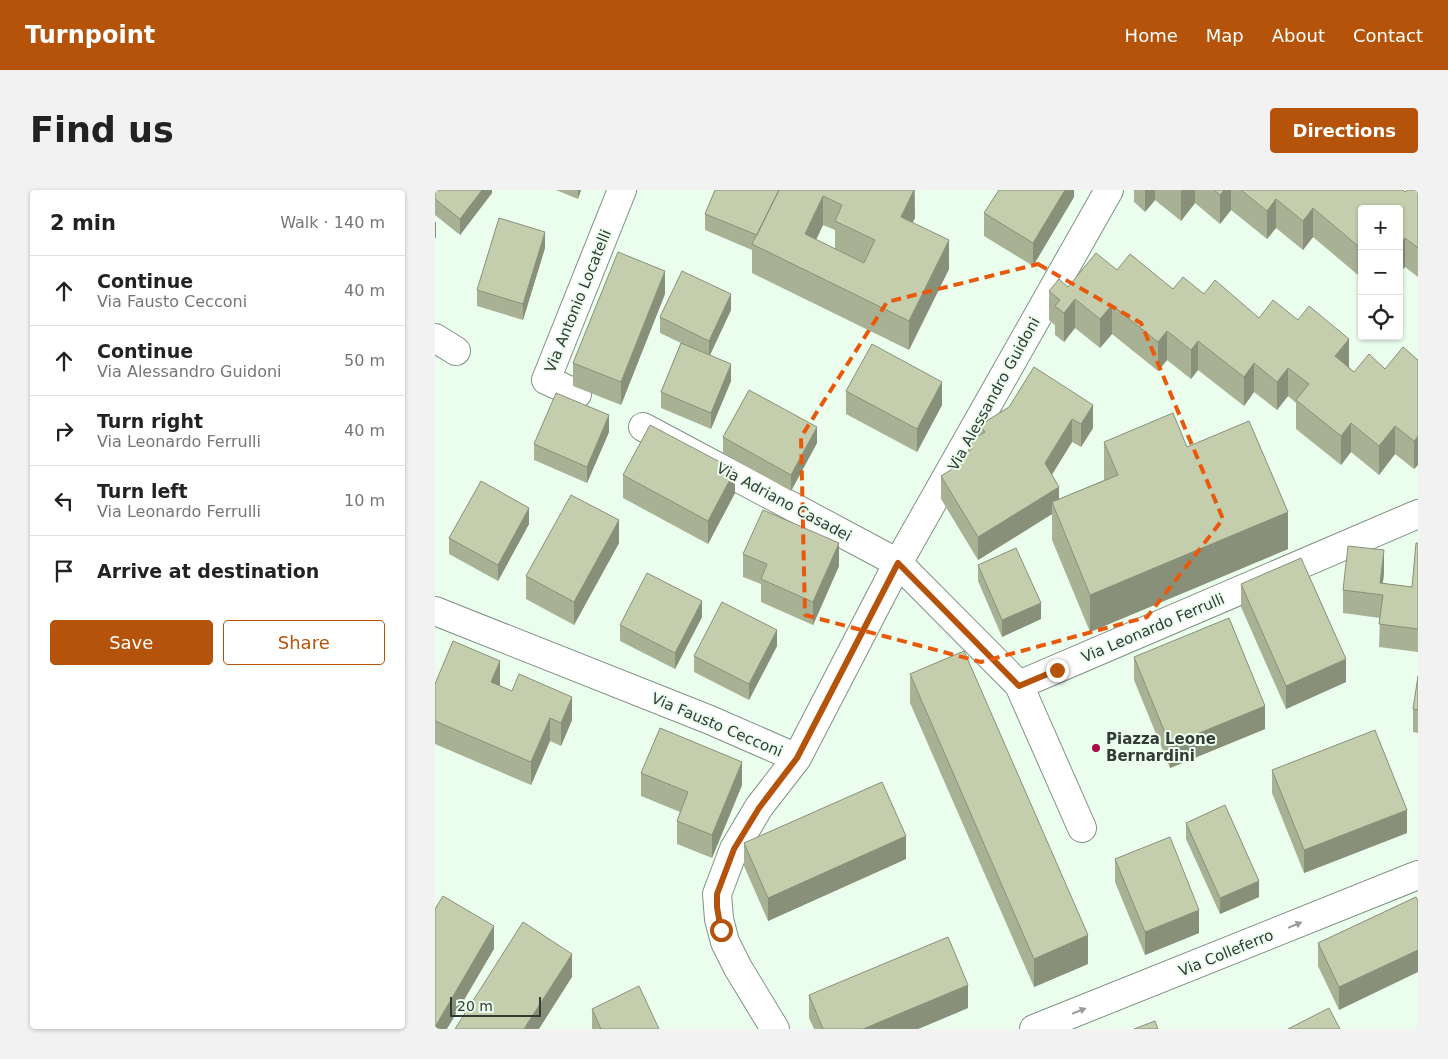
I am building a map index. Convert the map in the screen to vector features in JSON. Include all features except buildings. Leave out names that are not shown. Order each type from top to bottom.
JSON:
[{"type":"street","name":"Via Antonio Locatelli","points":[[577,394],[547,380],[622,190]]},
{"type":"street","name":"Via Alessandro Guidoni","points":[[797,758],[898,563],[1109,190]]},
{"type":"street","points":[[1400,190],[1418,195]]},
{"type":"street","name":"Via Adriano Casadei","points":[[643,427],[898,563]]},
{"type":"street","name":"Via Leonardo Ferrulli","points":[[1019,686],[1418,514]]},
{"type":"street","points":[[898,563],[1019,686],[1082,828]]},
{"type":"street","name":"Via Fausto Cecconi","points":[[435,611],[710,720],[797,758],[759,808],[734,849],[717,894],[718,913],[725,942],[738,968],[775,1029]]},
{"type":"street","name":"Via Colleferro","points":[[1034,1029],[1418,875]]},
{"type":"highlighted area","points":[[1038,264],[1141,323],[1223,519],[1147,617],[981,662],[805,615],[801,437],[887,302]]},
{"type":"place","name":"Piazza Leone Bernardini","points":[[1096,748]]},
{"type":"route","points":[[721,930],[717,894],[734,849],[759,808],[797,758],[898,563],[1019,686],[1057,670]]}]
